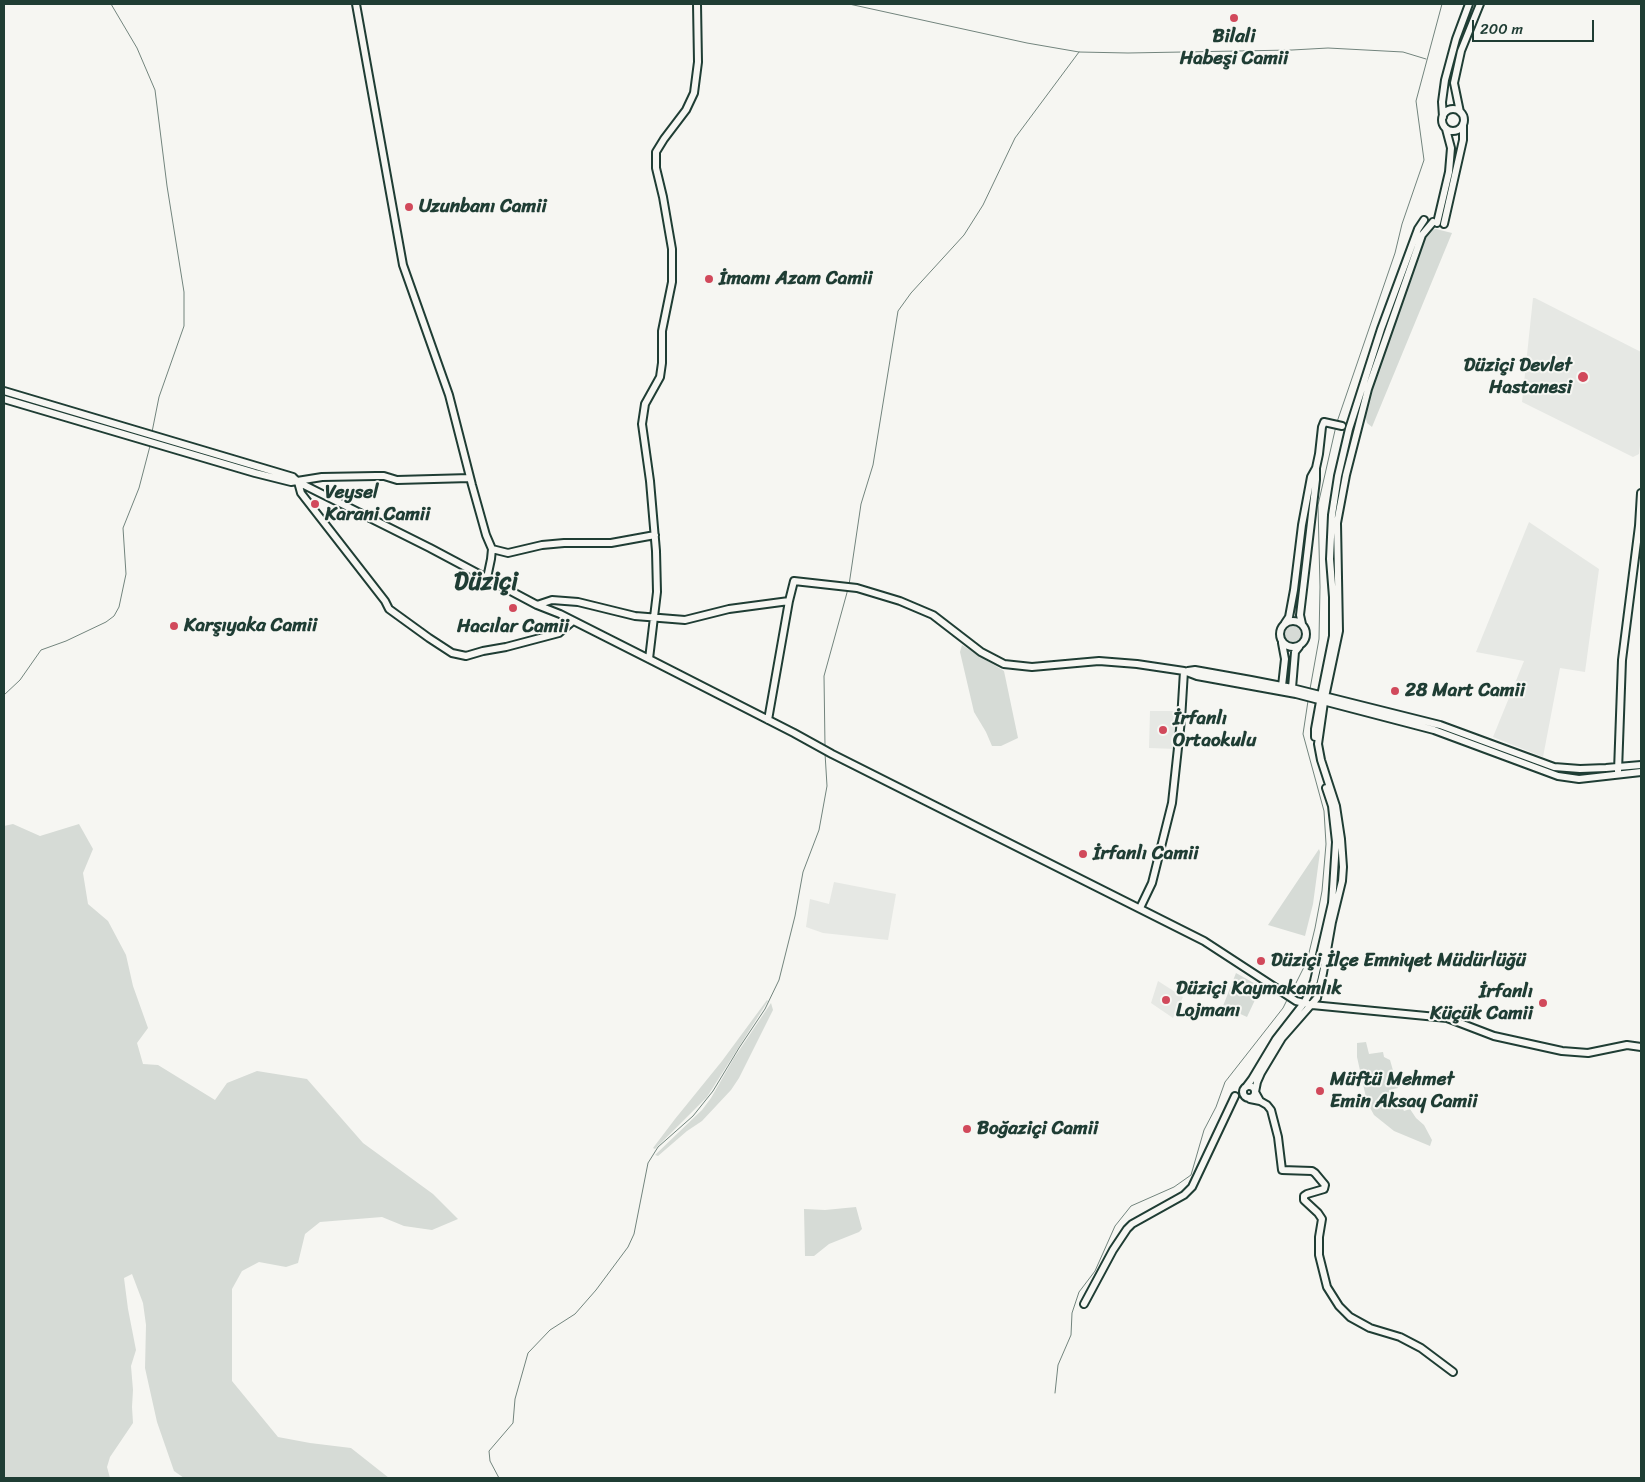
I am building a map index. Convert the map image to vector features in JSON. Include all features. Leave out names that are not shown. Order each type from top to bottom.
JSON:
[{"type":"street","points":[[356,4],[403,265],[449,395],[470,478],[486,535],[492,549],[492,559],[487,578]]},
{"type":"street","points":[[649,659],[657,592],[655,535],[642,424],[645,404],[660,377],[662,332],[672,282],[672,249],[656,168],[656,152],[686,110],[694,94],[698,62],[697,4]]},
{"type":"street","points":[[1463,124],[1460,129],[1454,131],[1442,124],[1442,102],[1445,80],[1456,39],[1470,4]]},
{"type":"street","points":[[1247,1097],[1243,1092],[1245,1088],[1276,1039],[1310,994],[1332,903],[1336,842],[1332,806],[1315,752],[1315,729],[1339,631],[1337,524],[1346,475],[1366,398],[1391,320],[1422,235],[1438,223],[1463,140],[1463,116],[1460,112],[1454,83],[1461,51],[1480,4]]},
{"type":"street","points":[[1442,117],[1449,110],[1460,112]]},
{"type":"street","points":[[1438,223],[1449,172],[1451,148],[1446,128]]},
{"type":"street","points":[[1247,1097],[1254,1095],[1261,1073],[1282,1038],[1317,998],[1323,973],[1342,874],[1341,839],[1336,806],[1319,753],[1319,730],[1333,636],[1333,597],[1330,559],[1332,516],[1338,476],[1349,429],[1381,329],[1418,229],[1424,220]]},
{"type":"street","points":[[4,391],[152,439]]},
{"type":"street","points":[[4,399],[293,477],[298,482],[537,605],[649,659],[832,754],[1210,944],[1296,1001],[1312,1005],[1447,1018],[1494,1036],[1562,1051],[1588,1053],[1626,1045],[1641,1047]]},
{"type":"street","points":[[1295,691],[1295,652],[1306,636],[1300,615],[1322,427],[1324,422],[1342,426]]},
{"type":"street","points":[[1282,686],[1285,659],[1279,634],[1289,617],[1307,496],[1311,477],[1316,468]]},
{"type":"street","points":[[298,482],[322,477],[384,476],[396,480],[470,478]]},
{"type":"street","points":[[298,482],[301,493],[385,601],[389,609],[452,653],[466,656],[506,648],[559,633],[573,621]]},
{"type":"street","points":[[1639,526],[1641,493]]},
{"type":"street","points":[[1618,771],[1622,660],[1641,513]]},
{"type":"street","points":[[492,549],[508,553],[542,545],[611,543],[655,535]]},
{"type":"street","points":[[768,720],[788,601],[794,581],[855,587],[900,601],[933,615],[981,652],[1004,664],[1032,667],[1099,661],[1137,664],[1184,671],[1197,676],[1295,691]]},
{"type":"street","points":[[537,605],[552,600],[578,602],[635,616],[685,620],[729,609],[788,601]]},
{"type":"street","points":[[1285,623],[1294,621],[1302,624]]},
{"type":"street","points":[[1282,643],[1290,647],[1298,646]]},
{"type":"street","points":[[1184,671],[1195,670],[1282,686],[1323,699],[1440,725],[1554,767],[1641,772]]},
{"type":"street","points":[[1140,908],[1152,883],[1172,803],[1184,671]]},
{"type":"street","points":[[1618,771],[1641,765]]},
{"type":"street","points":[[1084,1304],[1113,1250],[1127,1229],[1132,1224],[1184,1195],[1192,1187],[1239,1091],[1252,1087],[1260,1101]]},
{"type":"street","points":[[1235,1096],[1247,1097],[1268,1105],[1278,1137],[1282,1170],[1312,1171],[1325,1186],[1324,1189],[1307,1194],[1304,1196],[1304,1200],[1322,1219],[1318,1255],[1327,1287],[1339,1306],[1350,1317],[1370,1328],[1400,1337],[1420,1348],[1453,1372]]},
{"type":"shaded area","points":[[1436,229],[1452,233],[1372,427],[1367,423],[1365,415],[1367,402],[1406,286],[1425,237],[1431,230]]},
{"type":"shaded area","name":"Düziçi Devlet Hastanesi","points":[[1533,298],[1641,352],[1641,437],[1639,454],[1633,457],[1522,402]]},
{"type":"shaded area","points":[[1529,522],[1599,569],[1585,672],[1560,668],[1543,757],[1493,737],[1524,661],[1476,652]]},
{"type":"shaded area","points":[[1293,623],[1301,626],[1304,634],[1301,642],[1293,645],[1285,642],[1282,634],[1285,626]]},
{"type":"shaded area","points":[[962,645],[1004,671],[1018,738],[1001,746],[992,746],[974,712],[960,652]]},
{"type":"shaded area","name":"İrfanlı Ortaokulu","points":[[1150,711],[1178,711],[1176,749],[1149,748]]},
{"type":"shaded area","points":[[13,824],[40,836],[79,824],[93,849],[83,873],[88,904],[108,921],[126,955],[133,986],[148,1028],[137,1043],[143,1064],[158,1065],[215,1100],[227,1083],[257,1071],[307,1079],[363,1143],[433,1194],[458,1219],[432,1230],[404,1226],[382,1217],[320,1222],[305,1234],[298,1263],[286,1267],[259,1262],[242,1271],[232,1289],[232,1381],[278,1437],[351,1448],[389,1478],[184,1478],[174,1471],[157,1422],[145,1368],[146,1325],[143,1303],[132,1274],[124,1278],[136,1350],[131,1366],[133,1423],[110,1457],[107,1467],[110,1478],[4,1478],[4,826]]},
{"type":"shaded area","points":[[1319,849],[1313,904],[1305,936],[1268,925]]},
{"type":"shaded area","points":[[834,882],[896,894],[888,940],[823,933],[806,927],[810,899],[829,904]]},
{"type":"shaded area","points":[[1236,973],[1261,987],[1247,1017],[1223,1006]]},
{"type":"shaded area","name":"Düziçi Kaymakamlık Lojmanı","points":[[1158,981],[1183,997],[1173,1018],[1151,1003]]},
{"type":"shaded area","points":[[767,1000],[707,1097],[655,1149],[653,1148],[722,1061]]},
{"type":"shaded area","points":[[771,1003],[773,1010],[739,1078],[731,1090],[702,1121],[687,1131],[658,1156],[655,1155],[702,1110]]},
{"type":"shaded area","points":[[1366,1042],[1369,1054],[1383,1052],[1384,1057],[1390,1060],[1398,1088],[1389,1090],[1388,1099],[1394,1103],[1400,1103],[1404,1111],[1410,1109],[1424,1125],[1432,1140],[1430,1146],[1394,1131],[1374,1115],[1367,1102],[1357,1057],[1357,1043]]},
{"type":"shaded area","points":[[856,1207],[862,1229],[859,1232],[829,1244],[814,1256],[805,1256],[804,1209],[825,1210]]},
{"type":"waterway","points":[[111,4],[137,48],[155,90],[167,186],[184,292],[184,326],[159,397],[152,432]]},
{"type":"waterway","points":[[849,4],[1027,43],[1079,52],[1128,53],[1328,48],[1403,52],[1426,59]]},
{"type":"waterway","points":[[1337,422],[1395,253],[1402,224],[1424,160],[1416,101],[1442,4]]},
{"type":"waterway","points":[[849,585],[861,504],[873,465],[898,311],[911,293],[964,235],[983,205],[1015,138],[1079,52]]},
{"type":"waterway","points":[[1310,689],[1319,639],[1318,505],[1336,426]]},
{"type":"waterway","points":[[4,695],[20,680],[41,650],[66,641],[106,622],[114,616],[119,607],[126,574],[123,528],[139,488],[150,446]]},
{"type":"waterway","points":[[825,746],[824,676],[848,589]]},
{"type":"waterway","points":[[1290,995],[1307,961],[1315,928],[1322,891],[1326,844],[1324,811],[1303,734],[1308,701]]},
{"type":"waterway","points":[[499,1478],[490,1461],[489,1451],[513,1423],[515,1399],[528,1353],[550,1330],[575,1314],[596,1290],[628,1247],[634,1234],[648,1163],[658,1147],[693,1116],[713,1091],[765,1009],[779,980],[795,916],[803,872],[819,830],[827,786],[825,753]]},
{"type":"waterway","points":[[1055,1393],[1058,1365],[1071,1335],[1072,1313],[1079,1292],[1095,1271],[1115,1226],[1131,1206],[1174,1187],[1191,1175],[1204,1130],[1216,1107],[1225,1082],[1283,1008],[1288,998]]},
{"type":"place","name":"Bilali Habeşi Camii","points":[[1234,18]]},
{"type":"place","name":"Uzunbanı Camii","points":[[409,207]]},
{"type":"place","name":"İmamı Azam Camii","points":[[709,279]]},
{"type":"place","name":"Düziçi Devlet Hastanesi","points":[[1583,377]]},
{"type":"place","name":"Veysel Karani Camii","points":[[315,504]]},
{"type":"place","name":"Hacılar Camii","points":[[513,608]]},
{"type":"place","name":"Karşıyaka Camii","points":[[174,626]]},
{"type":"place","name":"28 Mart Camii","points":[[1395,691]]},
{"type":"place","name":"İrfanlı Ortaokulu","points":[[1163,730]]},
{"type":"place","name":"İrfanlı Camii","points":[[1083,854]]},
{"type":"place","name":"Düziçi İlçe Emniyet Müdürlüğü","points":[[1261,961]]},
{"type":"place","name":"Düziçi Kaymakamlık Lojmanı","points":[[1166,1000]]},
{"type":"place","name":"İrfanlı Küçük Camii","points":[[1543,1003]]},
{"type":"place","name":"Müftü Mehmet Emin Aksay Camii","points":[[1320,1091]]},
{"type":"place","name":"Boğaziçi Camii","points":[[967,1129]]},
{"type":"district","name":"Düziçi","points":[[486,583]]}]
